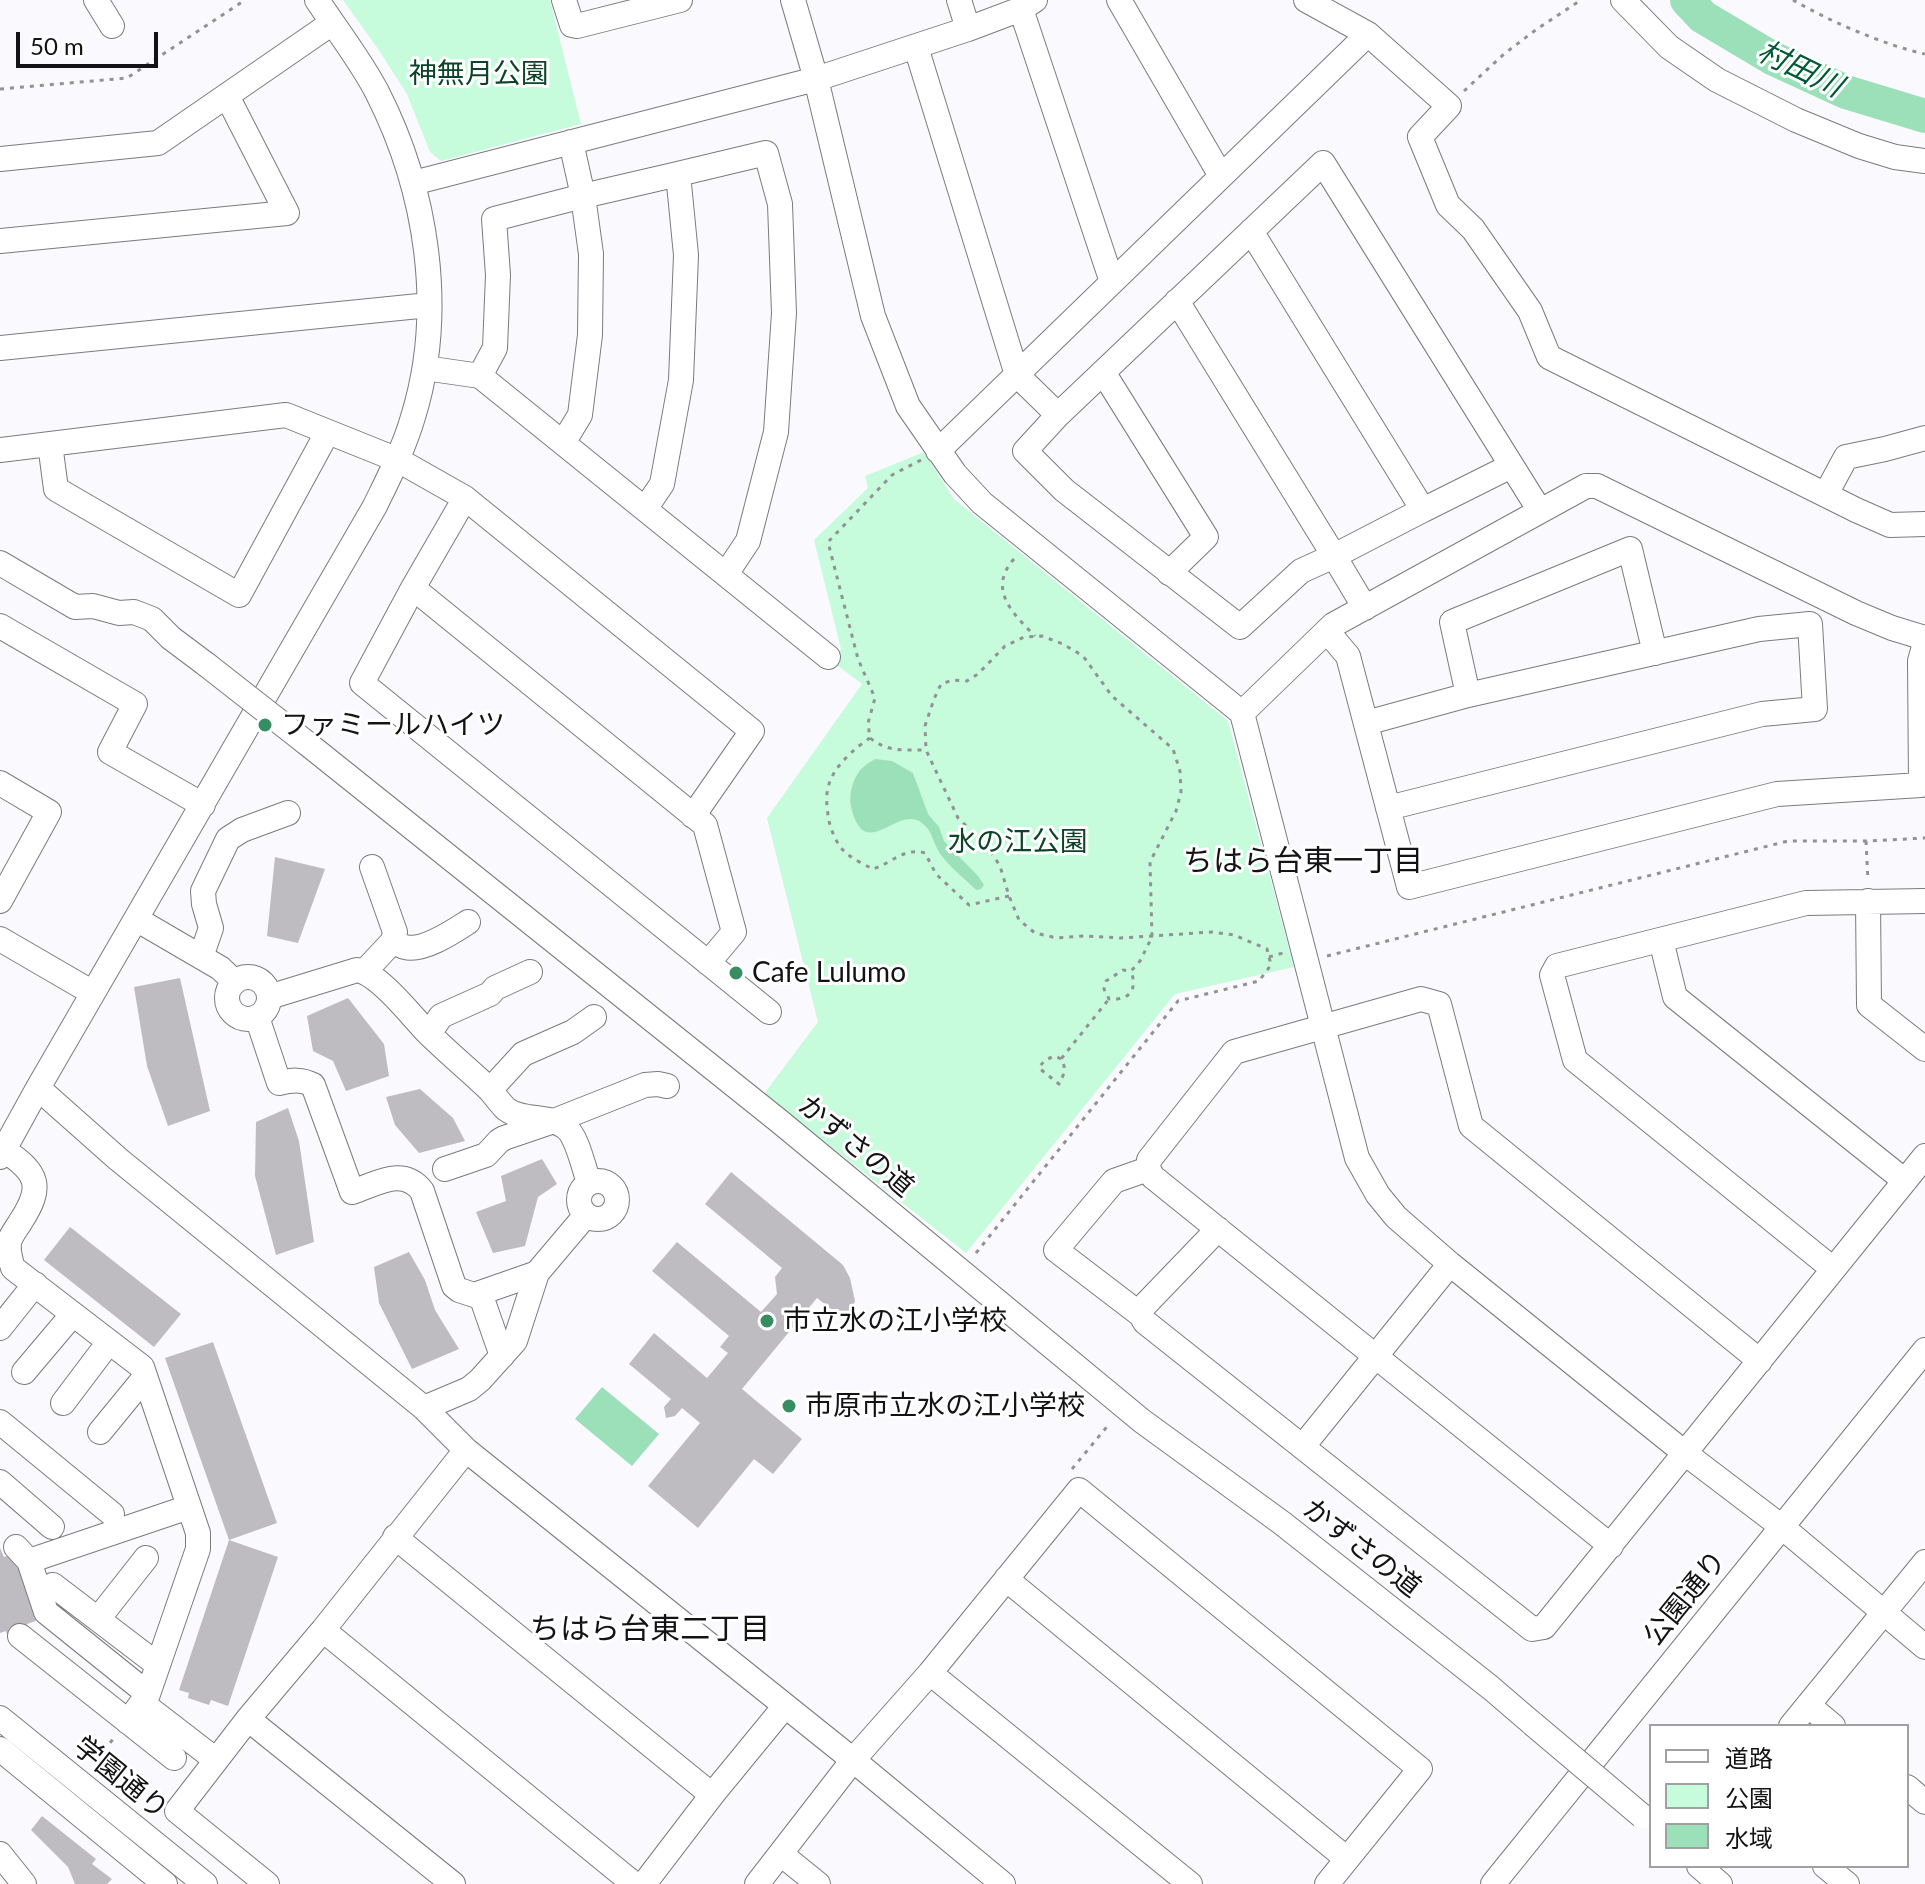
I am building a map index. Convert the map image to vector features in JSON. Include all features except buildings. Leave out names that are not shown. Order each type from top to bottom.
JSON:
[{"type":"street","points":[[96,0],[112,26]]},
{"type":"street","points":[[139,1706],[158,1665],[198,1549],[198,1533],[142,1367],[13,1268],[9,1257],[9,1240],[32,1203],[36,1189],[26,1167],[2,1154],[375,506],[398,460],[414,416],[425,368],[429,305],[422,216],[399,140],[376,89],[317,0]]},
{"type":"street","points":[[564,0],[572,25],[577,26],[679,0]]},
{"type":"street","points":[[793,0],[816,79],[873,316],[908,406],[955,474],[982,503],[1242,713],[1357,1158],[1378,1195],[1396,1217],[1450,1264],[1782,1527],[1925,1647]]},
{"type":"street","points":[[959,0],[968,29]]},
{"type":"street","points":[[1119,0],[1221,176]]},
{"type":"street","points":[[1306,0],[1368,34],[1449,106],[1420,137],[1448,205],[1473,229],[1530,311],[1549,357],[1856,510],[1890,525],[1925,524]]},
{"type":"street","points":[[1623,0],[1669,47],[1717,80],[1796,120],[1859,146],[1895,157],[1925,161]]},
{"type":"street","points":[[413,183],[816,79],[968,29],[1028,5],[1112,282]]},
{"type":"street","points":[[0,159],[158,143],[332,23]]},
{"type":"street","points":[[938,451],[1368,34]]},
{"type":"street","points":[[916,47],[1017,375],[1058,415]]},
{"type":"street","points":[[0,241],[287,213],[227,96]]},
{"type":"street","points":[[563,443],[580,415],[590,335],[591,254],[571,142]]},
{"type":"street","points":[[480,376],[495,348],[498,275],[494,219],[766,153],[780,204],[784,313],[776,432],[748,541],[726,574]]},
{"type":"street","points":[[1511,466],[1301,571],[1240,627],[1064,490],[1025,451],[1058,415],[1323,163],[1540,511]]},
{"type":"street","points":[[645,509],[662,484],[681,380],[686,255],[678,174]]},
{"type":"street","points":[[1251,231],[1423,510]]},
{"type":"street","points":[[1177,301],[1365,608]]},
{"type":"street","points":[[0,348],[429,305]]},
{"type":"street","points":[[425,368],[480,376],[828,657]]},
{"type":"street","points":[[1103,372],[1206,537],[1169,573]]},
{"type":"street","points":[[0,450],[286,415],[398,460],[465,498],[752,731],[693,816]]},
{"type":"street","points":[[50,444],[56,489],[239,595],[327,433]]},
{"type":"street","points":[[1826,494],[1846,457],[1925,438]]},
{"type":"street","points":[[1242,713],[1333,625],[1586,486],[1597,486],[1856,613],[1925,641],[1920,661],[1921,785],[1777,794],[1409,887],[1348,656],[1327,631]]},
{"type":"street","points":[[465,498],[362,683],[769,1012]]},
{"type":"street","points":[[1468,695],[1452,622],[1630,549],[1655,653]]},
{"type":"street","name":"かずさの道","points":[[0,563],[75,607],[93,606],[119,613],[134,612],[152,619],[171,638],[779,1121],[1142,1421],[1282,1523],[1479,1678],[1647,1820]]},
{"type":"street","points":[[413,588],[705,825],[734,932],[708,963]]},
{"type":"street","points":[[1366,723],[1468,695],[1759,629],[1810,624],[1815,709],[1762,714],[1388,808]]},
{"type":"street","points":[[0,626],[135,704],[110,752],[203,805]]},
{"type":"street","points":[[0,783],[49,812],[0,901]]},
{"type":"street","points":[[201,957],[211,928],[203,891],[228,839],[242,830],[288,813]]},
{"type":"street","points":[[365,971],[393,941],[395,932],[372,867]]},
{"type":"street","points":[[1868,901],[1869,1005],[1925,1049]]},
{"type":"street","points":[[1833,1269],[1575,1060],[1552,975],[1557,966],[1806,903],[1925,901]]},
{"type":"street","points":[[136,919],[220,968],[235,982]]},
{"type":"street","points":[[393,941],[406,947],[416,947],[446,936],[468,922]]},
{"type":"street","points":[[0,939],[93,993]]},
{"type":"street","points":[[1661,940],[1675,997],[1905,1181]]},
{"type":"street","points":[[424,1408],[469,1389],[515,1341],[537,1273],[586,1215],[579,1202],[589,1183],[572,1135],[566,1127],[554,1121],[516,1114],[507,1109],[365,971],[357,970],[263,1007],[246,1019],[232,1011],[227,996],[235,982],[251,977],[265,985],[263,1007],[279,1083],[292,1080],[313,1085],[352,1192],[399,1177],[416,1183],[422,1191],[454,1286],[459,1290],[474,1295],[537,1273]]},
{"type":"street","points":[[429,1034],[441,1016],[530,972]]},
{"type":"street","points":[[1611,1546],[1153,1177],[1148,1169],[1149,1160],[1234,1052],[1421,999],[1439,1004],[1471,1126],[1760,1361]]},
{"type":"street","points":[[490,1090],[523,1054],[573,1032],[594,1017]]},
{"type":"street","points":[[445,1169],[486,1155],[504,1138],[645,1085],[667,1086]]},
{"type":"street","points":[[38,1088],[118,1159],[424,1408],[466,1450],[1003,1884]]},
{"type":"street","points":[[1148,1169],[1114,1181],[1056,1250],[1532,1629],[1544,1627],[1925,1156]]},
{"type":"street","points":[[1141,1315],[1142,1308],[1218,1229]]},
{"type":"street","points":[[1303,1446],[1450,1264]]},
{"type":"street","points":[[0,1328],[35,1284]]},
{"type":"street","points":[[480,1293],[502,1356]]},
{"type":"street","points":[[24,1372],[73,1314]]},
{"type":"street","points":[[63,1403],[109,1342]]},
{"type":"street","name":"公園通り","points":[[1493,1884],[1925,1350]]},
{"type":"street","points":[[100,1432],[145,1377]]},
{"type":"street","points":[[0,1422],[112,1514]]},
{"type":"street","points":[[267,1884],[177,1811],[466,1450]]},
{"type":"street","points":[[0,1482],[52,1527]]},
{"type":"street","points":[[757,1884],[853,1760],[930,1673],[1079,1490],[1420,1769],[1327,1884]]},
{"type":"street","points":[[174,1758],[139,1706],[46,1612],[22,1554],[189,1507]]},
{"type":"street","points":[[395,1537],[712,1795]]},
{"type":"street","points":[[98,1619],[146,1558]]},
{"type":"street","points":[[1793,1724],[1925,1562]]},
{"type":"street","points":[[1006,1579],[1347,1859]]},
{"type":"street","points":[[53,1585],[158,1665]]},
{"type":"street","points":[[323,1630],[634,1884]]},
{"type":"street","points":[[20,1636],[139,1706],[216,1760]]},
{"type":"street","points":[[930,1673],[1190,1884]]},
{"type":"street","points":[[1808,1705],[1831,1724]]},
{"type":"street","points":[[644,1884],[785,1706]]},
{"type":"street","name":"学園通り","points":[[0,1718],[205,1884]]},
{"type":"street","points":[[248,1719],[453,1884]]},
{"type":"street","name":"学園通り","points":[[0,1749],[165,1884]]},
{"type":"street","points":[[1909,1789],[1925,1802]]},
{"type":"street","points":[[0,1854],[24,1884]]},
{"type":"street","points":[[781,1854],[818,1884]]},
{"type":"street","points":[[1701,1868],[1720,1884]]},
{"type":"street","points":[[1827,1868],[1847,1884]]},
{"type":"path","points":[[0,89],[127,78],[245,0]]},
{"type":"path","points":[[1449,106],[1504,54],[1581,0]]},
{"type":"path","points":[[1793,0],[1906,50],[1925,54]]},
{"type":"path","points":[[926,750],[895,750],[870,738],[868,723],[875,698],[858,659],[828,542],[892,475],[938,451]]},
{"type":"path","points":[[1030,541],[1007,567],[1003,595],[1011,612],[1035,636]]},
{"type":"path","points":[[961,1272],[1178,1001],[1259,981],[1271,965],[1267,949],[1234,935],[1212,932],[1152,937],[1057,938],[1035,933],[1019,920],[1000,866],[987,846],[958,818],[926,750],[925,726],[941,684],[953,680],[967,681],[1005,646],[1024,637],[1042,636],[1083,656],[1112,696],[1173,749],[1180,771],[1181,792],[1176,811],[1150,862],[1152,937],[1140,961],[1131,971]]},
{"type":"path","points":[[870,738],[838,767],[829,784],[826,806],[830,827],[841,848],[873,869],[886,865],[903,853],[914,850],[925,853],[936,874],[969,905],[1009,896]]},
{"type":"path","points":[[1305,962],[1788,841],[1925,838]]},
{"type":"path","points":[[1866,841],[1868,901]]},
{"type":"path","points":[[1109,999],[1104,989],[1106,981],[1123,970],[1131,971]]},
{"type":"path","points":[[1109,999],[1118,1000],[1133,990],[1131,971]]},
{"type":"path","points":[[1061,1059],[1109,999]]},
{"type":"path","points":[[1055,1056],[1061,1059],[1065,1072],[1059,1084],[1039,1068],[1043,1061],[1050,1058],[1055,1056]]},
{"type":"path","points":[[97,1758],[139,1706]]},
{"type":"green space","name":"神無月公園","points":[[343,0],[550,0],[581,124],[441,161],[430,152],[407,94]]},
{"type":"green space","name":"水の江公園","points":[[924,452],[954,499],[1228,721],[1294,967],[1175,994],[966,1253],[764,1094],[818,1022],[767,818],[862,684],[833,662],[841,649],[814,540],[868,488],[865,476]]},
{"type":"water","points":[[875,759],[892,761],[913,773],[928,814],[939,827],[944,841],[978,876],[984,885],[981,889],[976,890],[945,859],[922,823],[913,819],[904,820],[876,832],[860,828],[851,808],[851,790],[860,770]]},
{"type":"water","points":[[602,1387],[659,1434],[632,1466],[575,1419]]},
{"type":"waterway","name":"村田川","points":[[1687,0],[1703,17],[1772,58],[1846,92],[1925,116]]},
{"type":"place","name":"ファミールハイツ","points":[[265,725]]},
{"type":"place","name":"Cafe Lulumo","points":[[736,973]]},
{"type":"place","name":"市立水の江小学校","points":[[767,1321]]},
{"type":"place","name":"市原市立水の江小学校","points":[[789,1406]]},
{"type":"district","name":"ちはら台東一丁目","points":[[1303,861]]},
{"type":"district","name":"ちはら台東二丁目","points":[[650,1629]]}]
